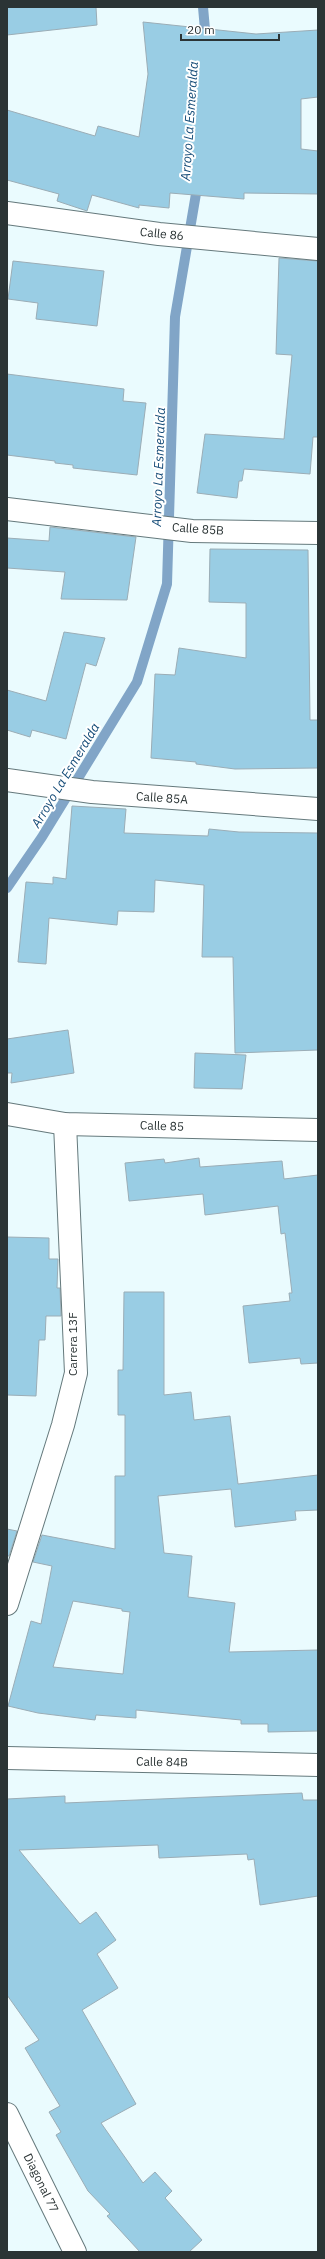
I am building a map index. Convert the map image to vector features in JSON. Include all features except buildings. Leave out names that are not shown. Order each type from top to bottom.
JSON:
[{"type":"street","name":"Calle 86","points":[[7,213],[159,234],[318,249]]},
{"type":"street","name":"Calle 85B","points":[[7,509],[192,530],[318,533]]},
{"type":"street","name":"Calle 85A","points":[[7,780],[92,792],[318,809]]},
{"type":"street","name":"Calle 85","points":[[7,1114],[64,1124],[318,1130]]},
{"type":"street","name":"Carrera 13F","points":[[7,1604],[62,1425],[76,1373],[64,1124]]},
{"type":"street","name":"Calle 84B","points":[[7,1758],[318,1765]]},
{"type":"street","name":"Diagonal 77","points":[[7,2114],[75,2252]]},
{"type":"waterway","name":"Arroyo La Esmeralda","points":[[203,7],[206,41]]},
{"type":"waterway","name":"Arroyo La Esmeralda","points":[[7,888],[42,837],[137,682],[167,584],[175,317],[198,182]]}]
